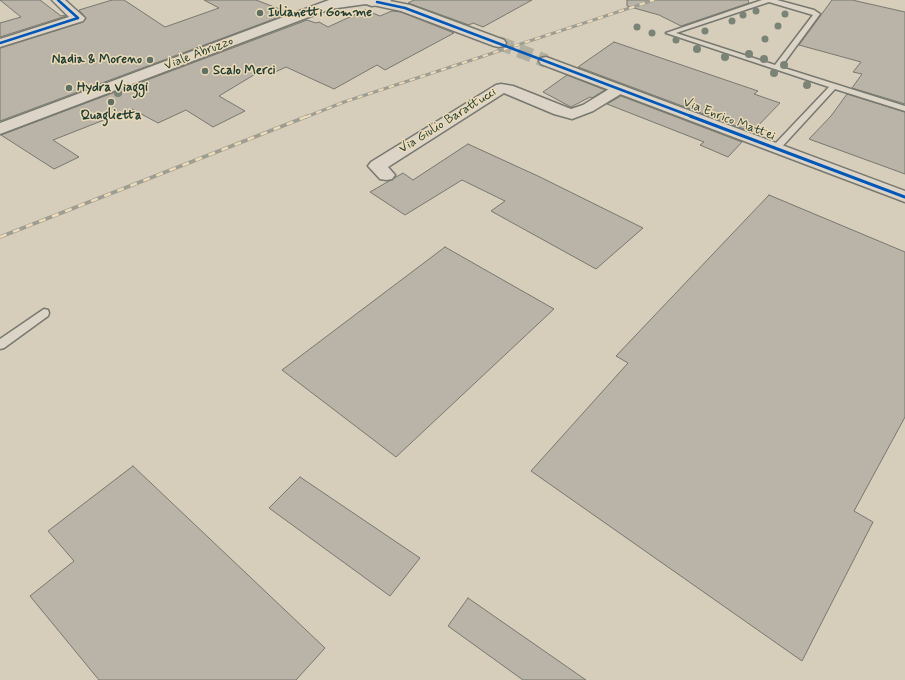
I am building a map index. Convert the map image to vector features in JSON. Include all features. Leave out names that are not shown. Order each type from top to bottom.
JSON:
[{"type":"street","points":[[0,43],[78,18],[58,0]]},
{"type":"street","name":"Viale Abruzzo","points":[[0,129],[336,3],[363,0],[400,4]]},
{"type":"street","points":[[400,4],[499,43]]},
{"type":"street","name":"Via Enrico Mattei","points":[[546,61],[905,197]]},
{"type":"street","name":"Via Giulio Barattucci","points":[[386,175],[377,166],[501,88],[508,89],[560,111],[572,114],[588,108],[619,89]]},
{"type":"lane","points":[[776,68],[817,14],[812,10],[769,0],[669,33],[776,68],[905,109]]},
{"type":"lane","points":[[776,148],[834,86]]},
{"type":"lane","points":[[0,346],[44,313]]},
{"type":"building","points":[[0,0],[40,0],[61,16],[66,16],[0,37],[0,23],[21,17]]},
{"type":"building","points":[[112,0],[124,0],[165,27],[219,8],[204,0],[256,0],[290,13],[0,121],[0,48],[83,22],[86,18],[79,10]]},
{"type":"building","points":[[414,0],[532,0],[483,27],[473,23],[469,25],[408,3]]},
{"type":"building","points":[[627,0],[748,0],[749,3],[681,26],[659,15],[627,6]]},
{"type":"building","points":[[832,0],[852,0],[905,12],[905,104],[852,88],[862,74],[853,72],[861,62],[799,45]]},
{"type":"building","points":[[365,10],[380,16],[392,11],[401,12],[454,33],[385,70],[377,65],[334,89],[286,67],[271,74],[262,70],[219,96],[245,111],[213,127],[186,110],[158,123],[132,109],[53,140],[79,157],[54,169],[1,135],[307,20],[316,23],[319,22],[328,27]]},
{"type":"building","points":[[614,42],[758,91],[754,94],[780,103],[752,132],[578,67]]},
{"type":"building","points":[[567,75],[605,90],[592,98],[590,97],[571,107],[543,92]]},
{"type":"building","points":[[847,94],[905,112],[905,174],[809,139],[831,116]]},
{"type":"building","points":[[621,96],[742,142],[728,157],[700,145],[704,142],[607,104]]},
{"type":"building","points":[[468,144],[540,177],[643,228],[596,269],[491,211],[505,201],[462,180],[405,215],[370,192],[403,173],[413,180]]},
{"type":"building","points":[[769,195],[905,252],[905,417],[854,511],[873,522],[802,661],[531,471],[628,363],[616,356]]},
{"type":"building","points":[[445,247],[554,309],[396,457],[282,370]]},
{"type":"building","points":[[133,466],[325,648],[296,680],[99,680],[30,596],[74,561],[48,531]]},
{"type":"building","points":[[300,477],[420,558],[390,596],[269,508]]},
{"type":"building","points":[[468,598],[586,680],[523,680],[448,626]]},
{"type":"tunnel","points":[[499,43],[546,61]]},
{"type":"railway","points":[[306,117],[344,102],[654,0]]},
{"type":"railway","points":[[0,237],[308,116]]},
{"type":"cycle path","points":[[0,43],[78,18],[58,0]]},
{"type":"cycle path","points":[[377,2],[405,8],[905,197]]},
{"type":"place","name":"Iulianetti Gomme","points":[[260,13]]},
{"type":"place","name":"Nadia & Moreno","points":[[150,60]]},
{"type":"place","name":"Scalo Merci","points":[[205,71]]},
{"type":"place","name":"Hydra Viaggi","points":[[69,88]]},
{"type":"place","name":"Quaglietta","points":[[111,102]]}]
